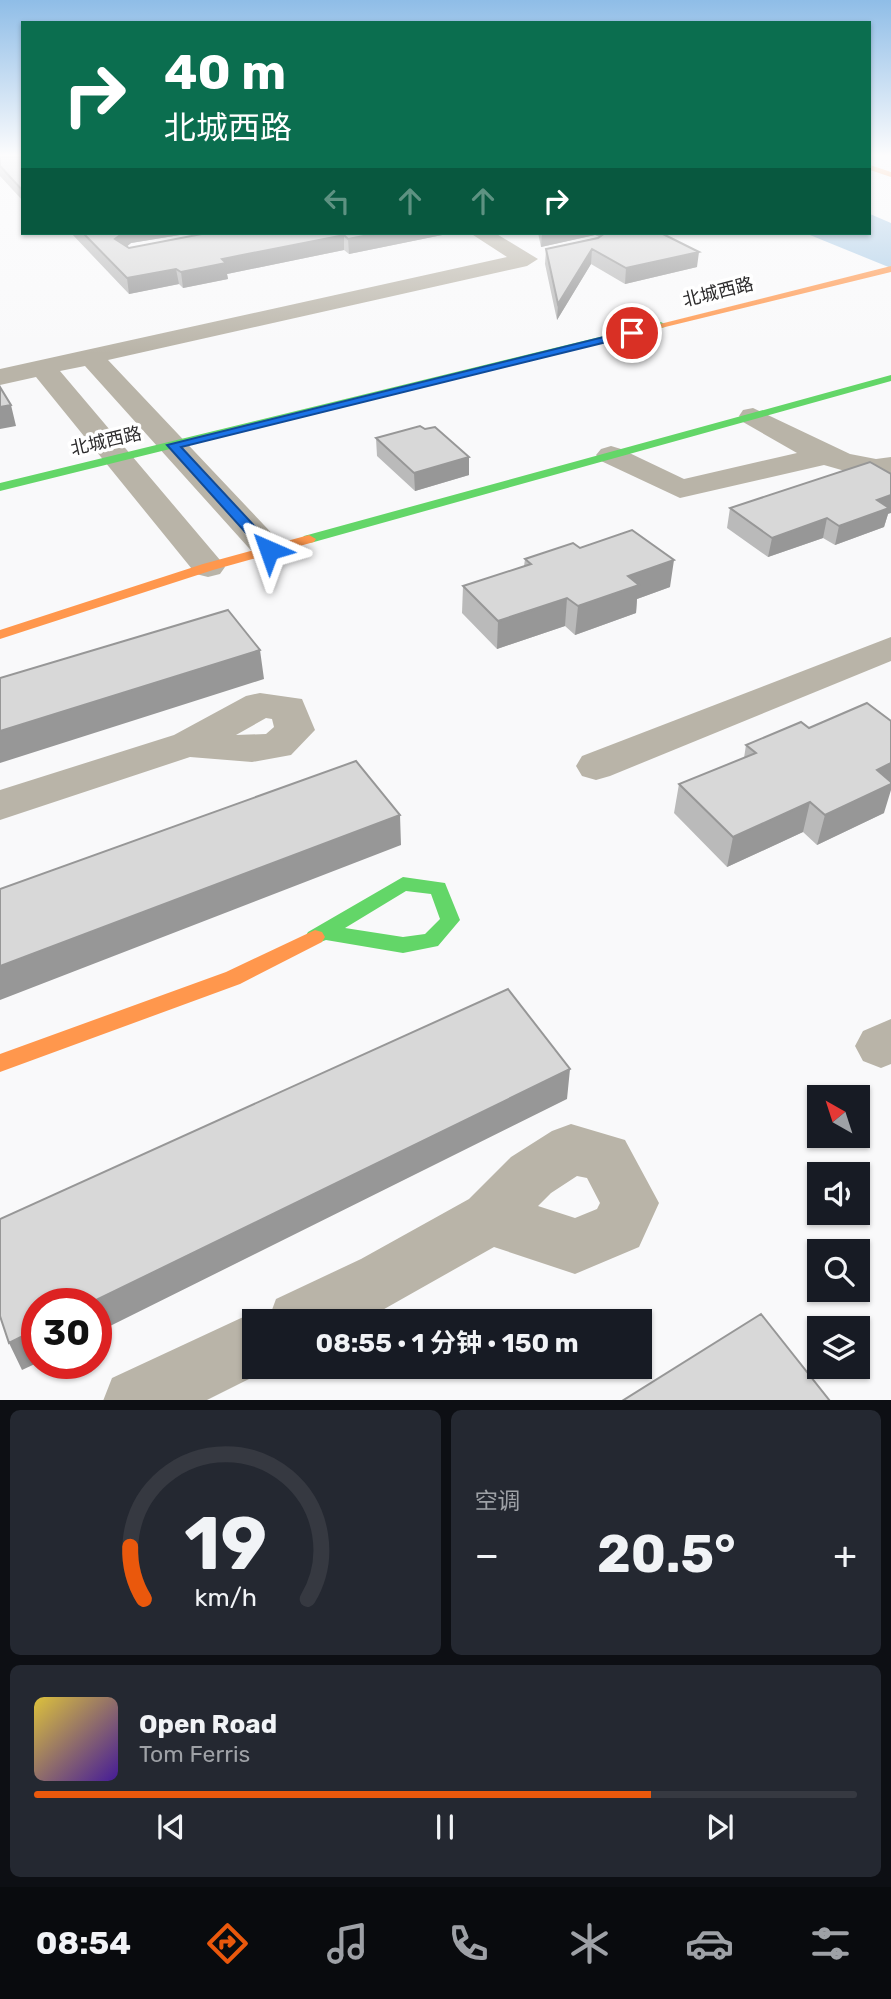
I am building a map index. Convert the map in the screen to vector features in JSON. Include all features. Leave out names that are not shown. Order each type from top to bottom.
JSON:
[{"type":"street","points":[[0,377],[539,257],[485,235]]},
{"type":"street","name":"北城西路","points":[[0,487],[891,269]]},
{"type":"street","points":[[91,357],[269,550]]},
{"type":"street","points":[[44,369],[208,566]]},
{"type":"street","points":[[0,635],[208,566],[891,378]]},
{"type":"street","points":[[753,416],[827,455],[886,472]]},
{"type":"street","points":[[611,455],[680,489],[827,455]]},
{"type":"street","points":[[596,766],[891,648]]},
{"type":"street","points":[[0,805],[188,744]]},
{"type":"street","points":[[0,1063],[233,978],[325,932],[403,884],[438,888],[450,919],[431,941],[402,945],[325,932]]},
{"type":"street","points":[[323,1309],[382,1280],[489,1218]]},
{"type":"street","points":[[137,1400],[242,1349]]},
{"type":"water","points":[[871,222],[889,222],[891,268],[810,235],[871,235]]},
{"type":"building","points":[[85,235],[120,235],[115,239],[129,248],[197,235],[344,235],[222,259],[226,263],[181,272],[176,269],[127,278]]},
{"type":"building","points":[[344,235],[369,235],[348,239]]},
{"type":"building","points":[[602,235],[665,235],[699,252],[626,268],[592,249],[558,304],[546,249]]},
{"type":"building","points":[[0,387],[11,405],[0,407]]},
{"type":"building","points":[[420,426],[425,429],[435,427],[469,457],[414,473],[376,438]]},
{"type":"building","points":[[870,462],[891,474],[891,495],[877,500],[889,508],[839,526],[827,518],[772,538],[730,508]]},
{"type":"building","points":[[632,530],[674,560],[628,576],[639,585],[578,606],[567,598],[498,621],[463,586],[531,564],[525,559],[573,543],[580,548]]},
{"type":"building","points":[[228,610],[260,650],[0,731],[0,678]]},
{"type":"building","points":[[867,703],[891,721],[891,763],[877,770],[891,784],[825,815],[810,802],[733,837],[679,784],[756,753],[746,745],[801,722],[809,728]]},
{"type":"building","points":[[356,761],[400,815],[0,966],[0,889]]},
{"type":"building","points":[[508,989],[570,1069],[112,1292],[112,1288],[21,1288],[21,1337],[9,1343],[0,1316],[0,1219]]},
{"type":"building","points":[[761,1314],[807,1372],[807,1379],[813,1379],[829,1400],[624,1400]]},
{"type":"traffic: fast","points":[[0,487],[661,325]]},
{"type":"traffic: fast","points":[[309,539],[891,378]]},
{"type":"traffic: fast","points":[[315,937],[403,884],[438,888],[450,920],[431,941],[403,945],[325,932]]},
{"type":"traffic: slow","points":[[661,325],[891,269]]},
{"type":"traffic: slow","points":[[0,635],[208,567],[309,539]]},
{"type":"traffic: slow","points":[[0,1063],[233,978],[315,937]]},
{"type":"route","points":[[269,550],[173,445],[632,333]]}]
